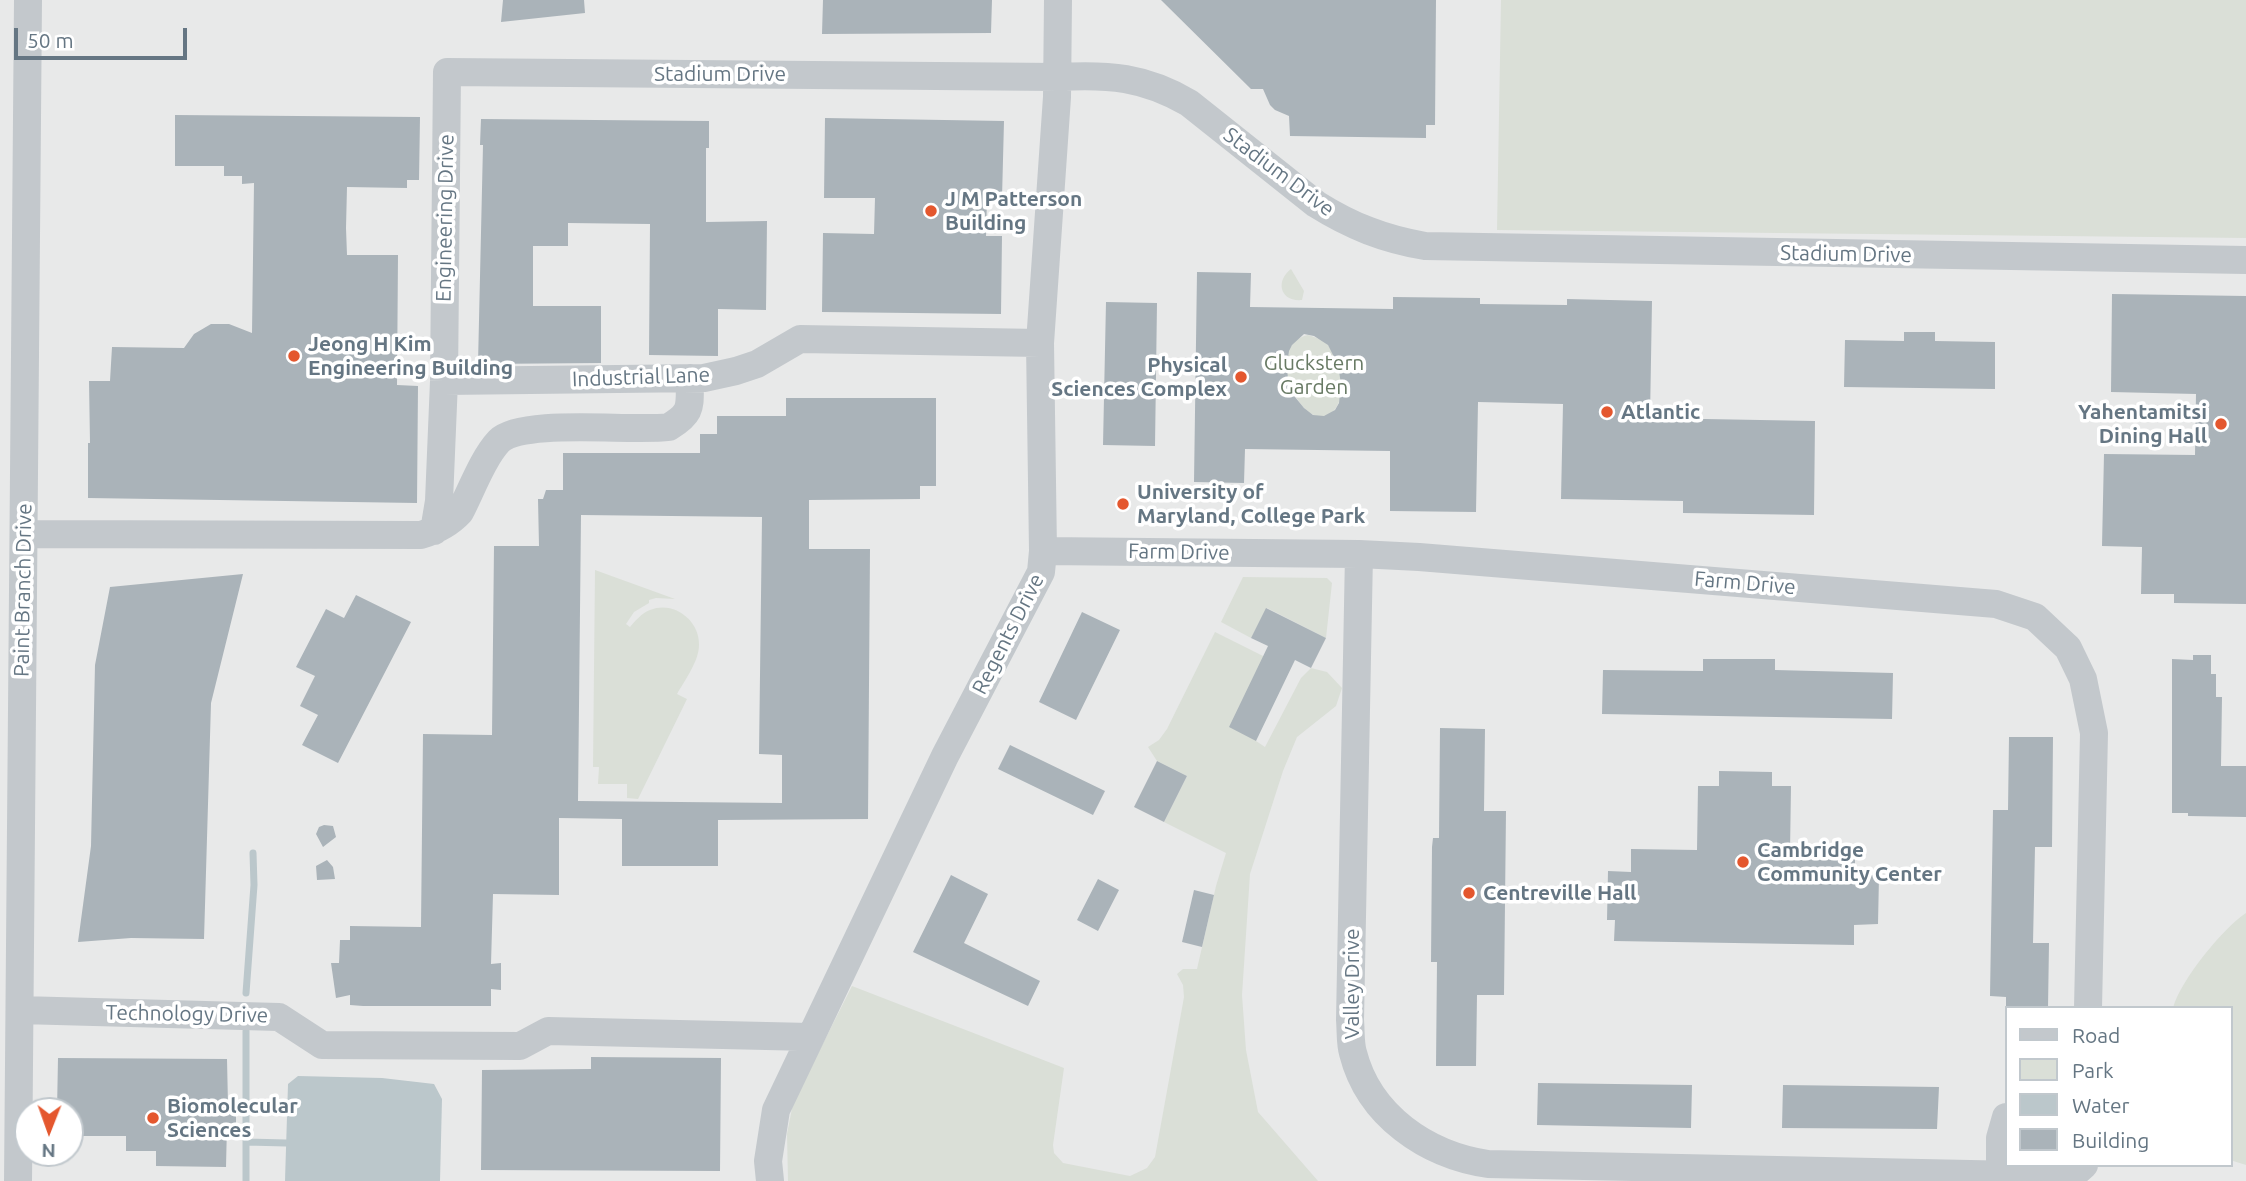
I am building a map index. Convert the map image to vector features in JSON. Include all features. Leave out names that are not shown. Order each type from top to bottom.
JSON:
[{"type":"street","name":"Paint Branch Drive","points":[[18,1181],[28,0]]},
{"type":"street","name":"Regents Drive","points":[[770,1181],[768,1161],[776,1110],[945,756],[1039,577],[1043,551],[1040,343],[1058,77],[1058,0]]},
{"type":"street","name":"Stadium Drive","points":[[447,72],[1117,76],[1174,94],[1203,113],[1315,204],[1336,216],[1378,236],[1425,246],[2246,260]]},
{"type":"street","name":"Engineering Drive","points":[[434,531],[439,501],[444,381],[447,72]]},
{"type":"street","name":"Industrial Lane","points":[[444,381],[717,376],[757,364],[800,339],[1040,343]]},
{"type":"street","points":[[24,534],[408,536],[434,531],[460,512],[489,456],[508,435],[531,429],[668,427],[684,417],[689,407],[690,378]]},
{"type":"street","name":"Farm Drive","points":[[1043,551],[1359,554],[1996,604],[2035,617],[2068,648],[2082,679],[2094,733],[2088,1006]]},
{"type":"street","name":"Valley Drive","points":[[1359,554],[1350,1020],[1352,1050],[1359,1070],[1379,1106],[1397,1124],[1444,1153],[1488,1164],[2066,1176],[2083,1167]]},
{"type":"street","name":"Technology Drive","points":[[20,1010],[279,1017],[322,1045],[520,1046],[548,1031],[810,1037]]},
{"type":"street","points":[[2000,1174],[2000,1138],[2004,1124]]},
{"type":"shaded area","name":"University of Maryland, College Park","points":[[0,0],[2246,0],[2246,1181],[0,1181]]},
{"type":"green space","points":[[1501,0],[2246,0],[2246,238],[1497,230]]},
{"type":"green space","points":[[1291,269],[1304,291],[1302,300],[1289,298],[1282,290],[1283,279]]},
{"type":"green space","name":"Gluckstern Garden","points":[[1308,335],[1327,344],[1341,374],[1340,399],[1337,406],[1326,416],[1314,415],[1303,406],[1293,392],[1287,374],[1287,357],[1293,343]]},
{"type":"green space","points":[[595,570],[675,599],[649,600],[649,603],[634,612],[626,624],[630,627],[647,611],[668,608],[684,615],[698,636],[697,657],[677,694],[687,699],[638,799],[627,798],[627,784],[598,784],[599,767],[593,767]]},
{"type":"green space","points":[[1243,577],[1327,578],[1332,583],[1326,638],[1267,608],[1251,638],[1221,622]]},
{"type":"green space","points":[[1215,632],[1263,656],[1256,741],[1265,747],[1301,678],[1311,668],[1327,672],[1342,688],[1336,706],[1297,737],[1283,771],[1250,874],[1242,995],[1246,1050],[1258,1112],[1318,1181],[788,1181],[787,1134],[793,1103],[852,986],[1064,1068],[1054,1153],[1063,1163],[1130,1176],[1147,1168],[1155,1157],[1184,997],[1183,985],[1177,974],[1183,969],[1197,969],[1226,853],[1164,822],[1187,776],[1157,761],[1148,747],[1159,740],[1167,729]]},
{"type":"green space","points":[[2246,913],[2246,1165],[2232,1161],[2232,1006],[2174,1006],[2184,984],[2204,956]]},
{"type":"water","points":[[298,1076],[382,1078],[434,1084],[442,1099],[440,1181],[285,1181],[288,1084]]},
{"type":"building","points":[[503,0],[584,0],[585,13],[501,22]]},
{"type":"building","points":[[823,0],[992,0],[991,33],[822,34]]},
{"type":"building","points":[[1161,0],[1436,0],[1435,125],[1426,125],[1426,138],[1290,136],[1289,116],[1270,105],[1263,89],[1251,89]]},
{"type":"building","name":"Jeong H Kim Engineering Building","points":[[175,115],[420,117],[419,180],[407,180],[407,188],[347,187],[346,228],[347,255],[398,255],[397,385],[418,386],[417,503],[88,498],[89,381],[110,381],[112,347],[184,348],[194,334],[211,324],[229,324],[252,333],[254,183],[242,184],[242,176],[224,176],[224,166],[175,166]]},
{"type":"building","name":"J M Patterson Building","points":[[825,118],[1004,121],[1002,198],[987,197],[986,236],[1002,236],[1001,314],[822,312],[823,233],[874,234],[875,198],[824,198]]},
{"type":"building","points":[[481,119],[709,121],[709,148],[706,148],[706,222],[767,221],[766,310],[718,309],[718,356],[649,355],[650,224],[568,223],[568,246],[533,246],[533,306],[601,306],[601,363],[478,364],[483,145],[480,145]]},
{"type":"building","name":"Atlantic","points":[[1197,272],[1251,273],[1250,307],[1393,309],[1393,297],[1480,298],[1480,304],[1567,305],[1567,299],[1652,301],[1650,418],[1815,421],[1814,515],[1683,513],[1683,501],[1561,499],[1563,404],[1478,402],[1476,512],[1390,511],[1390,451],[1245,449],[1244,483],[1194,482]],"holes":[[[1304,334],[1314,336],[1328,345],[1338,365],[1341,384],[1339,403],[1335,410],[1324,416],[1313,415],[1304,408],[1295,397],[1288,380],[1287,364],[1292,345]]]},
{"type":"building","name":"Yahentamitsi Dining Hall","points":[[2112,294],[2246,296],[2246,604],[2174,603],[2174,594],[2141,594],[2142,547],[2102,546],[2104,454],[2195,455],[2196,394],[2111,392]]},
{"type":"building","points":[[1106,302],[1157,303],[1155,446],[1103,445]]},
{"type":"building","points":[[1904,332],[1935,332],[1935,341],[1995,342],[1995,389],[1844,387],[1845,340],[1904,341]]},
{"type":"building","points":[[786,398],[936,398],[936,486],[920,486],[920,499],[809,500],[809,549],[870,549],[868,819],[718,820],[718,866],[622,866],[622,819],[559,818],[559,895],[493,894],[491,964],[501,963],[501,990],[491,989],[491,1006],[363,1006],[350,1005],[350,995],[336,998],[331,963],[339,963],[340,940],[350,940],[350,926],[421,927],[423,734],[492,735],[494,546],[539,546],[538,499],[543,499],[546,490],[563,490],[563,453],[700,453],[700,434],[717,434],[717,416],[786,416]],"holes":[[[581,515],[762,517],[759,754],[782,755],[782,803],[578,801]]]},
{"type":"building","points":[[243,574],[211,703],[204,939],[131,938],[78,942],[91,846],[95,665],[110,587]]},
{"type":"building","points":[[356,595],[411,622],[338,763],[302,745],[318,715],[300,706],[315,676],[296,667],[326,609],[344,618]]},
{"type":"building","points":[[1266,608],[1326,638],[1311,668],[1295,660],[1256,741],[1229,727],[1268,646],[1251,638]]},
{"type":"building","points":[[1082,612],[1120,630],[1076,720],[1039,702]]},
{"type":"building","points":[[2193,655],[2211,655],[2211,674],[2216,674],[2216,697],[2222,697],[2221,766],[2246,766],[2246,817],[2188,816],[2188,813],[2172,813],[2172,659],[2193,660]]},
{"type":"building","points":[[1703,659],[1775,659],[1775,670],[1893,673],[1892,719],[1602,714],[1603,670],[1703,671]]},
{"type":"building","name":"Centreville Hall","points":[[1440,728],[1485,729],[1484,811],[1506,811],[1504,995],[1477,995],[1476,1066],[1436,1066],[1437,962],[1431,962],[1432,847],[1433,838],[1439,838]]},
{"type":"building","points":[[2009,737],[2053,737],[2052,847],[2035,847],[2033,943],[2049,943],[2048,1006],[2006,1006],[2006,997],[1990,996],[1993,810],[2008,810]]},
{"type":"building","points":[[1010,745],[1105,791],[1093,815],[998,769]]},
{"type":"building","points":[[1157,761],[1187,776],[1164,822],[1134,807]]},
{"type":"building","name":"Cambridge Community Center","points":[[1719,771],[1772,772],[1772,786],[1791,786],[1790,852],[1855,854],[1855,872],[1879,876],[1878,924],[1854,925],[1854,945],[1614,941],[1615,920],[1607,920],[1608,871],[1631,872],[1631,849],[1697,850],[1698,786],[1719,786]]},
{"type":"building","points":[[333,826],[336,837],[323,847],[316,834],[319,827]]},
{"type":"building","points":[[327,860],[333,867],[335,879],[317,880],[316,866]]},
{"type":"building","points":[[951,875],[988,894],[964,943],[1040,981],[1028,1006],[913,952]]},
{"type":"building","points":[[1098,879],[1119,890],[1098,931],[1077,920]]},
{"type":"building","points":[[1194,890],[1214,895],[1202,947],[1182,942]]},
{"type":"building","points":[[591,1057],[721,1058],[720,1171],[481,1170],[482,1070],[591,1069]]},
{"type":"building","name":"Biomolecular Sciences","points":[[58,1058],[227,1059],[228,1105],[236,1105],[236,1124],[227,1125],[226,1167],[156,1166],[156,1151],[126,1151],[126,1136],[84,1136],[84,1097],[57,1097]]},
{"type":"building","points":[[1538,1083],[1692,1085],[1691,1128],[1537,1125]]},
{"type":"building","points":[[1783,1085],[1939,1087],[1937,1129],[1782,1128]]},
{"type":"waterway","points":[[246,993],[254,885],[253,853]]},
{"type":"waterway","points":[[246,1031],[246,1181]]},
{"type":"waterway","points":[[247,1142],[286,1143]]},
{"type":"place","name":"J M Patterson Building","points":[[931,211]]},
{"type":"place","name":"Jeong H Kim Engineering Building","points":[[294,356]]},
{"type":"place","name":"Physical Sciences Complex","points":[[1241,377]]},
{"type":"place","name":"Atlantic","points":[[1607,412]]},
{"type":"place","name":"Yahentamitsi Dining Hall","points":[[2221,424]]},
{"type":"place","name":"University of Maryland, College Park","points":[[1123,504]]},
{"type":"place","name":"Cambridge Community Center","points":[[1743,862]]},
{"type":"place","name":"Centreville Hall","points":[[1469,893]]},
{"type":"place","name":"Biomolecular Sciences","points":[[153,1118]]}]
